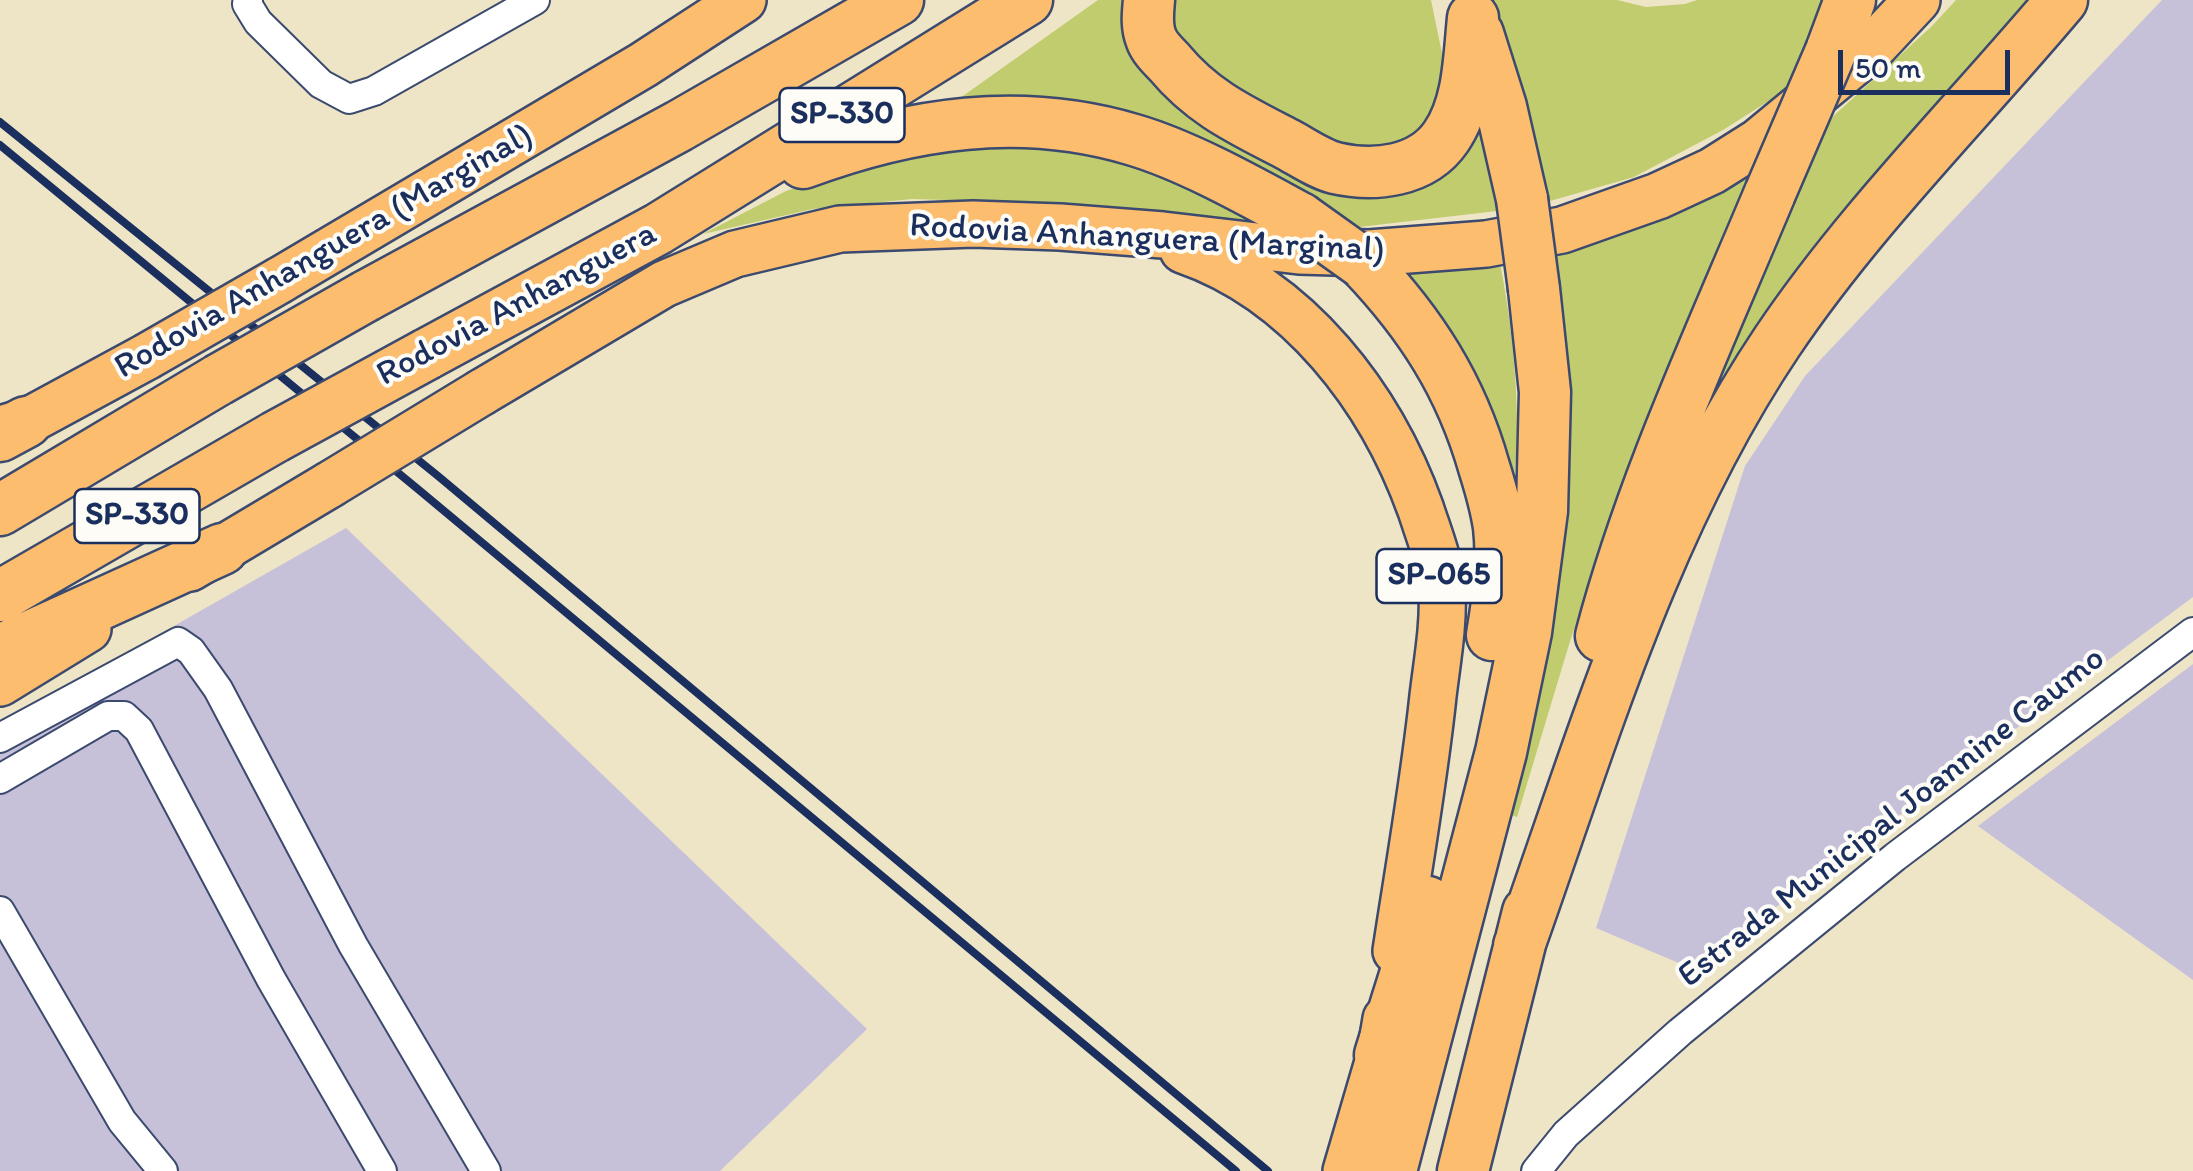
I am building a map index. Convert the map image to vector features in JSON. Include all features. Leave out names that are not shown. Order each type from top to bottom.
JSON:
[{"type":"highway","name":"Rodovia Anhanguera (Marginal)","points":[[8,429],[280,280],[643,65],[743,0]]},
{"type":"highway","points":[[679,126],[838,0]]},
{"type":"highway","name":"SP-330","points":[[0,510],[218,380],[679,126],[898,0]]},
{"type":"highway","name":"Rodovia Anhanguera","points":[[0,596],[274,437],[658,230],[1026,0]]},
{"type":"highway","points":[[1149,0],[1147,24],[1152,42],[1188,84],[1227,112],[1332,167],[1366,172],[1396,169],[1427,158],[1446,138],[1460,112],[1469,67],[1470,9]]},
{"type":"highway","points":[[1463,1168],[1620,565],[1679,409],[1850,0]]},
{"type":"highway","name":"Rodovia Anhanguera (Marginal)","points":[[0,682],[664,284],[735,254],[840,229],[973,224],[1134,233],[1369,254],[1486,244],[1562,230],[1658,196],[1712,171],[1758,142],[1872,48],[1918,0]]},
{"type":"highway","points":[[1519,946],[1627,640],[1676,525],[1728,424],[1784,332],[1858,233],[2062,0]]},
{"type":"highway","points":[[1346,1171],[1385,1136],[1458,916],[1526,632],[1542,511],[1545,392],[1522,199],[1501,107],[1470,9]]},
{"type":"highway","points":[[658,230],[799,164],[851,145],[971,122],[1017,120],[1073,126],[1135,140],[1247,189],[1300,218],[1363,264],[1397,300],[1453,384],[1474,433],[1499,526],[1500,561],[1492,634],[1461,777],[1424,918],[1380,1056],[1385,1136]]},
{"type":"highway","name":"SP-065","points":[[1134,233],[1192,253],[1243,278],[1297,318],[1344,368],[1383,425],[1410,481],[1428,532],[1442,588],[1440,640],[1380,1056]]},
{"type":"highway","points":[[0,650],[222,549]]},
{"type":"street","points":[[248,0],[246,4],[258,22],[321,84],[348,99],[374,91],[535,0]]},
{"type":"street","name":"Estrada Municipal Joannine Caumo","points":[[1536,1171],[1566,1134],[1640,1066],[1896,857],[2193,632]]},
{"type":"street","points":[[0,738],[178,642],[192,652],[218,689],[353,945],[486,1171]]},
{"type":"street","points":[[0,779],[108,716],[124,716],[139,730],[271,978],[382,1171]]},
{"type":"street","points":[[0,911],[122,1121],[162,1171]]},
{"type":"shaded area","points":[[2162,0],[2193,0],[2193,597],[1693,969],[1596,928],[1745,466],[1805,376]]},
{"type":"shaded area","points":[[346,528],[867,1029],[720,1171],[0,1171],[0,725]]},
{"type":"shaded area","points":[[2193,664],[2193,980],[1978,826]]},
{"type":"green space","points":[[1098,0],[1129,0],[1321,179],[1478,119],[1497,211],[1359,227],[1286,188],[946,108]]},
{"type":"green space","points":[[1161,0],[1431,0],[1446,89],[1418,143],[1338,156],[1163,40]]},
{"type":"green space","points":[[1484,0],[1617,0],[1646,7],[1697,0],[1825,0],[1786,90],[1723,130],[1634,177],[1536,205]]},
{"type":"green space","points":[[1956,0],[2029,0],[1920,132],[1679,471],[1828,121]]},
{"type":"green space","points":[[1037,144],[1128,162],[1203,192],[1260,221],[1015,202],[912,199],[813,209],[703,234],[786,191],[854,169],[937,149]]},
{"type":"green space","points":[[1755,172],[1635,447],[1517,817],[1508,814],[1545,251],[1666,216]]},
{"type":"green space","points":[[1500,263],[1515,379],[1514,488],[1402,274]]},
{"type":"railway","points":[[0,122],[438,476],[1268,1171]]},
{"type":"railway","points":[[0,145],[1236,1171]]}]
